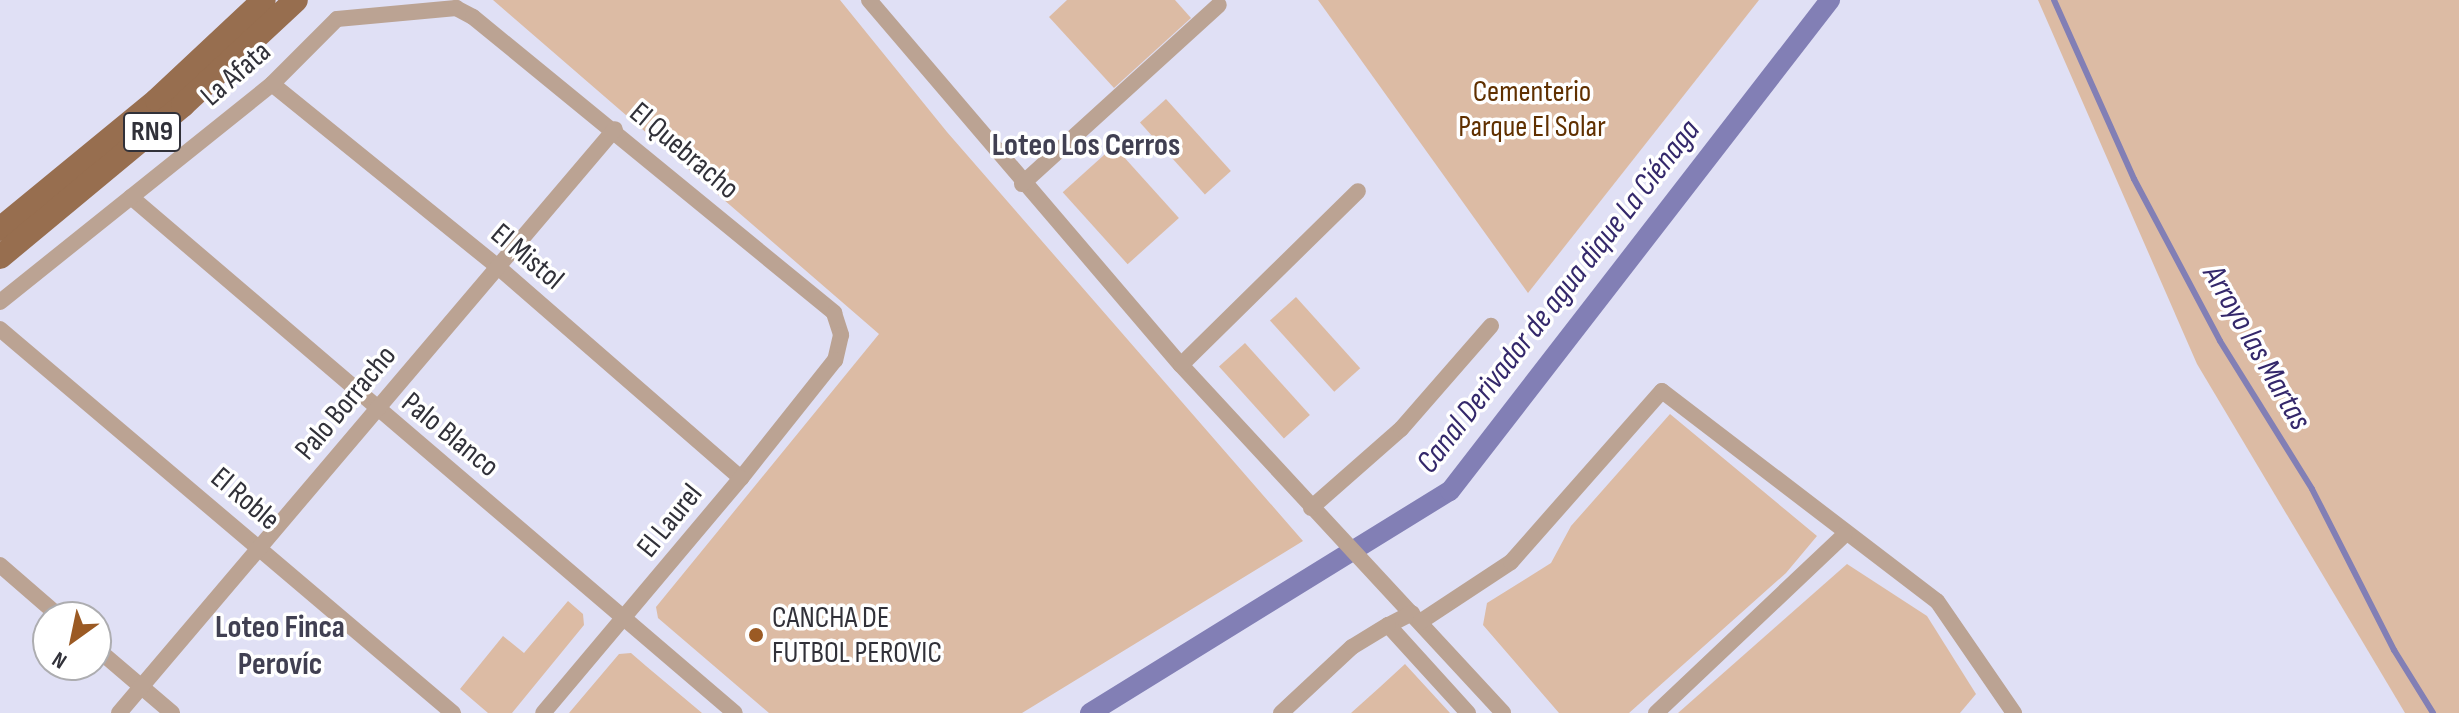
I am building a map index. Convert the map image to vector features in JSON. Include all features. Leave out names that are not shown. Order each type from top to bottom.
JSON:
[{"type":"main road","name":"RN9","points":[[0,229],[157,100],[264,0]]},
{"type":"main road","name":"RN9","points":[[0,257],[172,115],[296,0]]},
{"type":"street","points":[[872,1],[1022,184],[1181,365],[1503,713]]},
{"type":"street","points":[[1022,184],[1219,5]]},
{"type":"street","name":"La Afata","points":[[0,302],[272,84],[337,19],[456,8]]},
{"type":"street","name":"El Quebracho","points":[[456,8],[615,129],[834,313],[841,335],[835,360]]},
{"type":"street","name":"El Mistol","points":[[272,84],[498,267],[741,478]]},
{"type":"street","name":"Palo Borracho","points":[[119,713],[615,129]]},
{"type":"street","points":[[1181,365],[1358,191]]},
{"type":"street","name":"Palo Blanco","points":[[131,197],[376,411],[627,617],[735,713]]},
{"type":"street","points":[[1311,508],[1401,429],[1491,326]]},
{"type":"street","name":"El Roble","points":[[0,329],[453,713]]},
{"type":"street","name":"El Laurel","points":[[543,713],[627,617],[835,360]]},
{"type":"street","points":[[1281,713],[1352,647],[1388,625],[1416,618],[1511,562],[1662,391],[1844,535],[1937,601],[2010,707],[1993,713]]},
{"type":"street","points":[[1656,713],[1844,535]]},
{"type":"street","points":[[0,565],[42,601]]},
{"type":"street","points":[[1388,625],[1468,713]]},
{"type":"street","points":[[112,662],[172,713]]},
{"type":"green space","points":[[493,0],[840,0],[947,132],[1303,541],[1022,713],[769,713],[658,618],[656,607],[879,334]]},
{"type":"green space","points":[[1067,0],[1175,0],[1191,18],[1114,88],[1049,17]]},
{"type":"green space","name":"Cementerio Parque El Solar","points":[[1318,0],[1759,0],[1528,293]]},
{"type":"green space","points":[[2038,0],[2459,0],[2459,713],[2405,713],[2197,364]]},
{"type":"green space","points":[[1166,99],[1231,171],[1205,195],[1140,122]]},
{"type":"green space","points":[[1114,146],[1179,218],[1128,264],[1063,192]]},
{"type":"green space","points":[[1296,297],[1360,368],[1334,392],[1270,320]]},
{"type":"green space","points":[[1245,343],[1310,415],[1284,439],[1219,366]]},
{"type":"green space","points":[[1670,414],[1817,536],[1786,573],[1629,713],[1559,713],[1483,625],[1487,603],[1551,563],[1571,526]]},
{"type":"green space","points":[[1847,564],[1927,616],[1976,694],[1960,713],[1678,713]]},
{"type":"green space","points":[[568,601],[583,614],[584,625],[512,713],[488,713],[460,689],[503,636],[524,653]]},
{"type":"green space","points":[[631,653],[702,713],[569,713],[619,654]]},
{"type":"green space","points":[[1405,664],[1450,713],[1351,713],[1380,687]]},
{"type":"waterway","name":"Canal Derivador de agua dique La Ciénaga","points":[[1090,713],[1450,491],[1830,0]]},
{"type":"waterway","name":"Arroyo las Martas","points":[[2054,0],[2134,179],[2220,341],[2312,489],[2394,650],[2433,713]]},
{"type":"place","name":"CANCHA DE FUTBOL PEROVIC","points":[[756,635]]},
{"type":"district","name":"Loteo Los Cerros","points":[[1086,146]]},
{"type":"district","name":"Loteo Finca Perovíc","points":[[280,648]]}]
